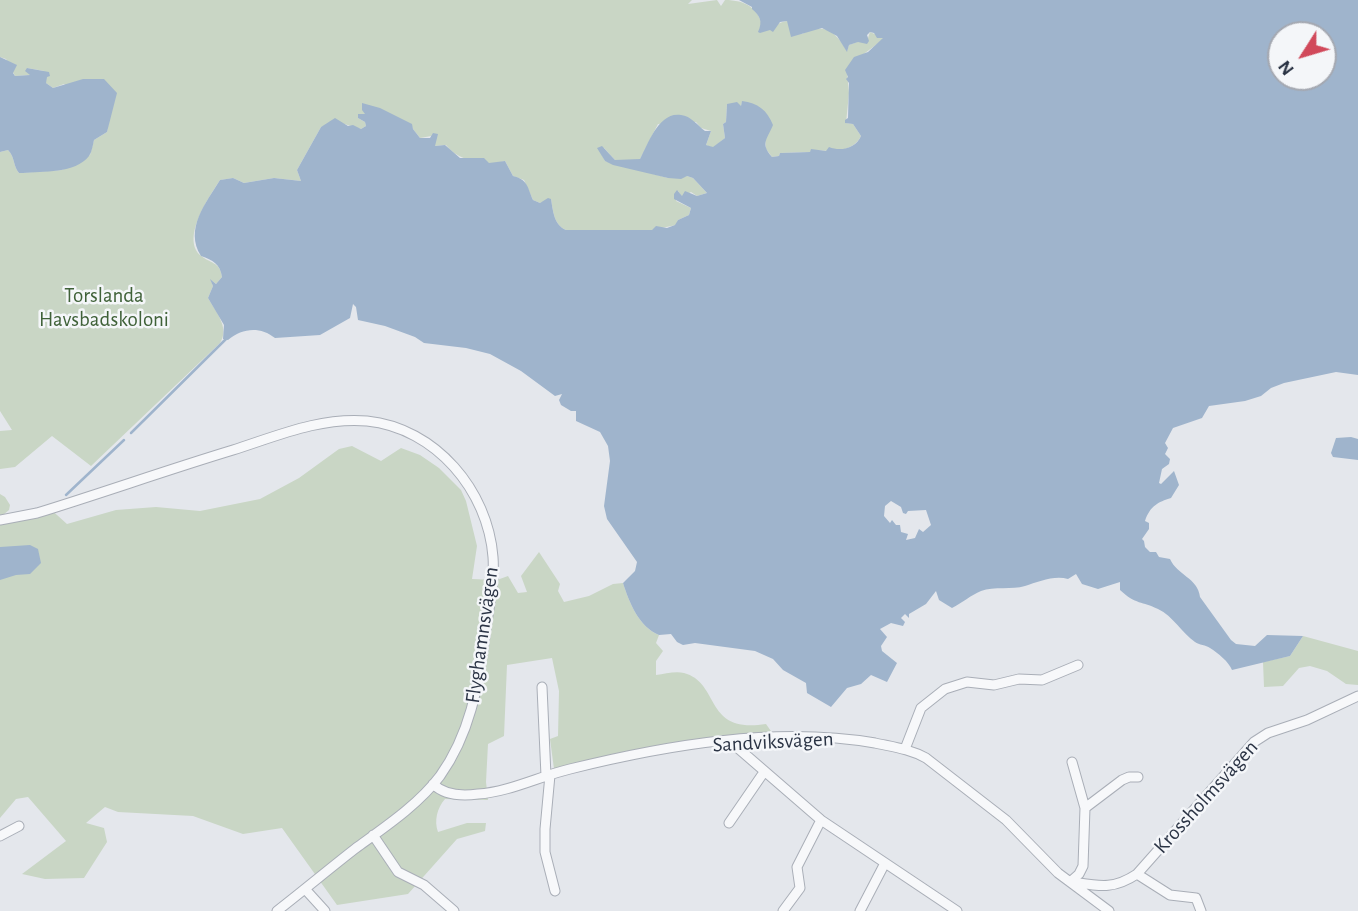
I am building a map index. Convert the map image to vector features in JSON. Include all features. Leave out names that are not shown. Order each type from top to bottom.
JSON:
[{"type":"street","name":"Flyghamnsvägen","points":[[0,520],[37,513],[320,423],[368,421],[396,428],[419,439],[449,461],[469,485],[484,514],[493,558],[474,705],[465,731],[453,755],[433,784],[403,813],[277,911]]},
{"type":"street","points":[[905,749],[921,708],[946,689],[968,682],[994,685],[1019,679],[1042,680],[1078,665]]},
{"type":"street","points":[[541,687],[548,775],[545,854],[555,891]]},
{"type":"street","name":"Krossholmsvägen","points":[[1070,882],[1109,886],[1121,884],[1137,874],[1254,742],[1266,734],[1307,720],[1358,696]]},
{"type":"street","name":"Sandviksvägen","points":[[433,784],[447,792],[475,795],[490,793],[548,775],[631,756],[737,740],[831,737],[905,749],[926,758],[1006,820],[1045,861],[1109,911]]},
{"type":"street","points":[[737,740],[739,749],[821,820],[957,911]]},
{"type":"street","points":[[1070,882],[1083,866],[1085,808],[1072,762]]},
{"type":"street","points":[[729,823],[764,772]]},
{"type":"street","points":[[1085,808],[1122,780],[1138,777]]},
{"type":"street","points":[[783,911],[800,888],[797,867],[821,820]]},
{"type":"street","points":[[0,836],[19,826]]},
{"type":"street","points":[[373,835],[398,872],[424,885],[454,911]]},
{"type":"street","points":[[860,911],[885,863]]},
{"type":"street","name":"Krossholmsvägen","points":[[1137,874],[1170,895],[1196,898],[1202,911]]},
{"type":"street","points":[[305,889],[324,911]]},
{"type":"green space","name":"Torslanda Havsbadskoloni","points":[[0,0],[692,0],[688,4],[717,0],[721,6],[725,0],[750,7],[759,16],[763,30],[787,21],[802,34],[810,30],[828,30],[847,51],[849,45],[868,38],[870,32],[884,38],[847,71],[849,93],[846,123],[853,124],[861,136],[846,149],[780,153],[779,156],[772,157],[766,149],[765,138],[742,102],[741,106],[727,104],[726,122],[723,124],[725,138],[713,148],[706,145],[711,131],[701,128],[696,122],[658,124],[640,159],[634,161],[615,160],[604,148],[600,151],[605,161],[668,178],[693,178],[707,193],[697,196],[691,192],[682,197],[678,191],[676,201],[691,208],[689,215],[678,220],[676,225],[652,230],[566,230],[553,213],[551,199],[540,203],[533,200],[524,180],[513,176],[505,161],[481,163],[465,159],[446,145],[434,146],[437,135],[420,138],[411,124],[366,114],[358,118],[365,122],[366,126],[361,129],[341,123],[321,127],[297,170],[301,181],[274,178],[244,183],[233,178],[220,180],[199,217],[195,228],[195,247],[200,255],[217,265],[222,277],[216,284],[211,280],[213,286],[208,298],[223,326],[220,343],[91,466],[52,436],[15,467],[0,469],[0,431],[12,430],[0,411],[0,152],[8,150],[19,173],[62,170],[90,155],[94,140],[107,132],[109,120],[64,84],[53,88],[46,83],[44,71],[27,68],[31,75],[15,76],[6,59],[0,57]]},
{"type":"green space","points":[[352,446],[381,461],[401,448],[420,455],[439,468],[461,490],[477,546],[472,579],[497,580],[508,576],[518,593],[527,592],[521,576],[539,552],[560,584],[558,591],[564,602],[589,596],[613,584],[623,583],[640,620],[659,635],[656,643],[663,651],[656,661],[656,675],[681,672],[696,678],[722,715],[732,722],[746,725],[766,724],[773,734],[635,752],[554,769],[550,739],[558,736],[559,691],[552,658],[507,665],[504,736],[488,744],[488,800],[445,799],[436,819],[438,832],[467,823],[486,823],[485,831],[457,839],[408,894],[337,905],[282,828],[243,834],[193,816],[118,812],[105,807],[86,823],[104,828],[107,842],[84,878],[45,879],[22,874],[66,841],[28,797],[16,799],[0,818],[0,494],[10,505],[3,515],[18,515],[47,506],[67,524],[116,510],[156,507],[200,511],[260,499],[299,478],[339,449]]},
{"type":"green space","points":[[1303,636],[1358,651],[1358,685],[1346,684],[1327,671],[1310,666],[1299,668],[1283,686],[1264,687],[1263,662],[1290,656]]},
{"type":"water","points":[[739,0],[1358,0],[1358,375],[1336,372],[1284,383],[1261,396],[1245,401],[1209,406],[1202,418],[1173,428],[1165,443],[1169,464],[1162,469],[1159,483],[1174,471],[1179,485],[1171,498],[1158,503],[1149,512],[1145,521],[1149,523],[1149,529],[1142,539],[1150,552],[1170,559],[1195,585],[1200,597],[1236,644],[1255,646],[1267,635],[1303,636],[1290,656],[1232,670],[1220,655],[1195,642],[1163,612],[1126,595],[1120,590],[1120,582],[1098,589],[1082,584],[1076,574],[1068,579],[1052,578],[1020,587],[981,591],[952,608],[939,600],[936,591],[926,604],[909,614],[909,618],[905,614],[901,618],[905,622],[903,626],[891,623],[880,629],[887,637],[881,646],[882,651],[897,663],[887,682],[871,675],[861,684],[847,688],[831,707],[807,693],[806,683],[783,670],[773,659],[755,651],[695,643],[683,645],[671,634],[659,635],[652,631],[640,620],[623,583],[635,571],[637,562],[607,519],[604,506],[610,461],[608,446],[600,432],[576,421],[576,411],[561,405],[559,400],[562,394],[555,396],[521,371],[490,354],[424,343],[385,326],[358,320],[353,304],[350,318],[320,335],[275,338],[251,330],[228,340],[223,339],[224,325],[208,298],[213,286],[210,279],[216,284],[222,277],[220,269],[215,263],[201,256],[195,236],[199,216],[209,198],[220,180],[233,178],[244,183],[274,178],[301,181],[297,170],[321,127],[335,118],[348,126],[361,129],[366,126],[365,122],[358,118],[358,114],[365,114],[362,103],[380,108],[412,124],[420,138],[430,138],[433,133],[438,134],[435,146],[445,145],[460,158],[484,158],[489,163],[505,161],[513,176],[522,179],[526,184],[533,200],[540,203],[551,199],[553,213],[566,230],[652,230],[656,226],[667,228],[675,225],[678,220],[689,215],[691,208],[674,199],[674,194],[677,190],[682,196],[685,191],[697,196],[707,193],[693,178],[668,178],[613,165],[605,161],[597,148],[602,146],[615,160],[640,159],[660,123],[673,115],[688,117],[705,131],[711,131],[706,145],[713,147],[725,138],[723,124],[726,122],[727,104],[737,102],[741,106],[742,101],[753,103],[765,111],[773,125],[765,145],[772,157],[779,156],[780,153],[810,152],[811,149],[843,149],[856,143],[861,136],[853,124],[845,123],[848,118],[849,83],[845,70],[854,57],[868,52],[883,38],[877,38],[870,32],[867,35],[867,44],[858,42],[849,45],[847,52],[837,36],[822,28],[791,37],[787,21],[780,22],[773,32],[770,30],[760,33],[760,19]],"holes":[[[891,501],[906,514],[908,511],[926,510],[931,525],[923,532],[919,529],[915,538],[906,540],[908,534],[901,532],[900,525],[896,525],[892,520],[890,523],[884,516],[885,506]]]},
{"type":"water","points":[[0,57],[17,65],[13,73],[15,76],[30,75],[25,71],[27,68],[49,72],[46,83],[53,88],[83,79],[104,79],[117,93],[107,132],[94,140],[90,154],[83,162],[67,169],[19,173],[8,150],[0,152]]},
{"type":"water","points":[[1336,438],[1358,439],[1358,460],[1333,457],[1331,453]]},
{"type":"water","points":[[30,545],[38,549],[41,563],[30,574],[0,580],[0,547]]},
{"type":"waterway","points":[[131,433],[226,339]]},
{"type":"waterway","points":[[66,495],[124,440]]}]
